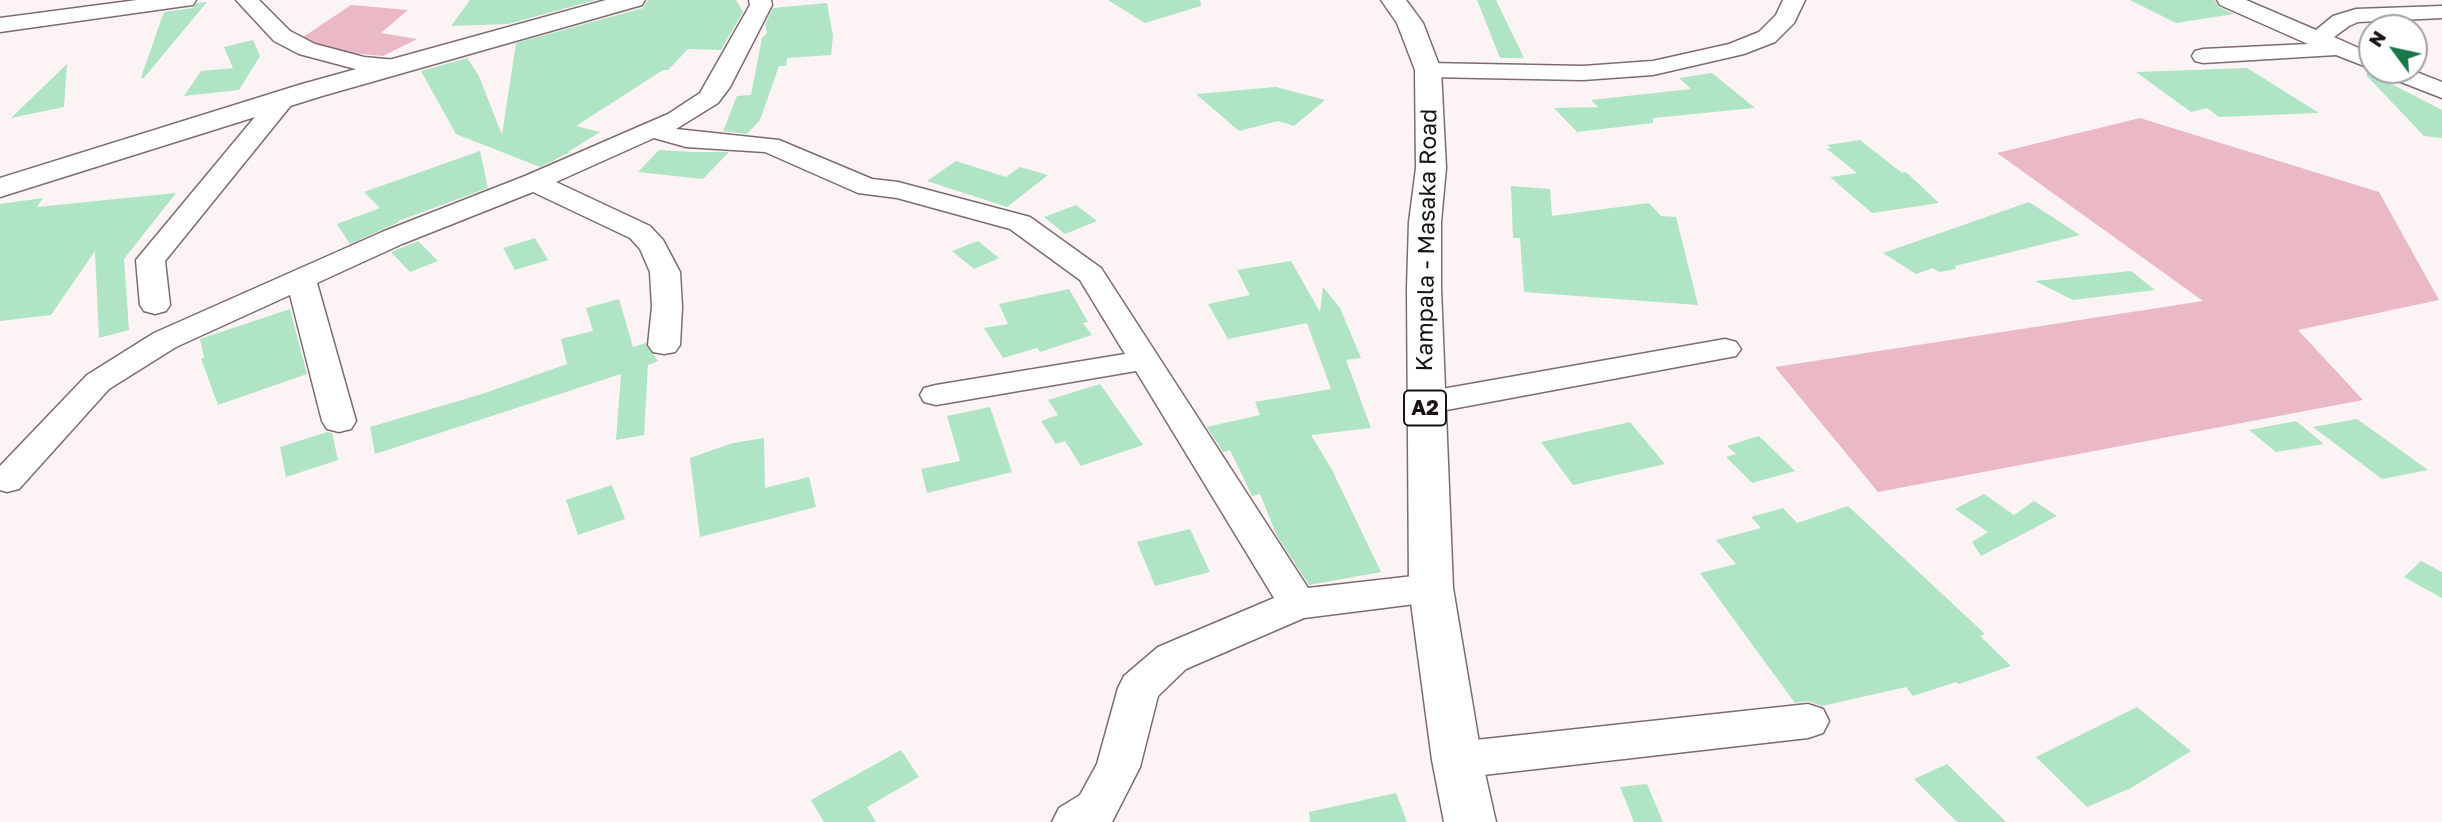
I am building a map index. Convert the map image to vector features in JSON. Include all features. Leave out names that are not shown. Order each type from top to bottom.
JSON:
[{"type":"main road","points":[[0,188],[283,99],[633,0]]},
{"type":"main road","name":"Kampala - Masaka Road","points":[[1393,0],[1410,23],[1428,70],[1432,155],[1424,222],[1425,403],[1431,588],[1457,760],[1470,822]]},
{"type":"street","points":[[0,25],[185,0]]},
{"type":"street","points":[[247,0],[282,36],[307,49],[363,64],[396,67]]},
{"type":"street","points":[[7,480],[98,382],[165,340],[392,239],[655,131],[709,98],[718,88],[761,5],[760,0]]},
{"type":"street","points":[[1428,70],[1583,73],[1653,68],[1736,49],[1767,37],[1786,18],[1794,0]]},
{"type":"street","points":[[2228,0],[2358,56]]},
{"type":"street","points":[[2317,40],[2341,21],[2356,16],[2442,12]]},
{"type":"street","points":[[2203,56],[2339,49]]},
{"type":"street","points":[[2425,84],[2442,91]]},
{"type":"street","points":[[155,305],[150,260],[283,99]]},
{"type":"street","points":[[655,131],[686,139],[770,145],[867,187],[898,190],[1020,223],[1091,274],[1298,604]]},
{"type":"street","points":[[534,182],[640,232],[653,246],[665,272],[667,307],[664,345]]},
{"type":"street","points":[[301,279],[339,421]]},
{"type":"street","points":[[1425,403],[1726,349]]},
{"type":"street","points":[[936,395],[1145,360]]},
{"type":"street","points":[[1075,822],[1096,809],[1118,767],[1139,688],[1172,658],[1298,604],[1431,588]]},
{"type":"street","points":[[1457,760],[1808,721]]},
{"type":"shaded area","points":[[351,5],[408,10],[381,33],[417,39],[383,56],[330,51],[300,39]]},
{"type":"shaded area","points":[[2140,118],[2379,192],[2439,300],[2298,330],[2363,400],[1878,492],[1775,367],[2203,301],[1997,153]]},
{"type":"building","points":[[470,0],[596,0],[508,24],[451,26]]},
{"type":"building","points":[[648,0],[736,0],[743,12],[721,50],[688,49],[668,70],[663,70],[576,126],[600,132],[570,152],[540,167],[456,134],[421,71],[467,58],[479,76],[502,135],[516,43],[643,8]]},
{"type":"building","points":[[1108,0],[1200,0],[1201,6],[1145,23]]},
{"type":"building","points":[[1477,0],[1496,0],[1524,58],[1500,58]]},
{"type":"building","points":[[2130,0],[2214,0],[2219,7],[2234,14],[2176,23]]},
{"type":"building","points":[[207,2],[143,79],[141,77],[164,12],[193,8],[197,3]]},
{"type":"building","points":[[827,3],[833,36],[831,55],[787,58],[786,66],[779,66],[760,120],[747,134],[723,131],[737,96],[751,95],[762,38],[767,33],[765,24],[773,8]]},
{"type":"building","points":[[253,40],[260,56],[239,90],[184,96],[201,71],[233,68],[224,47]]},
{"type":"building","points":[[67,64],[64,107],[11,118]]},
{"type":"building","points":[[2247,68],[2319,113],[2219,117],[2207,108],[2191,112],[2136,72]]},
{"type":"building","points":[[1712,73],[1755,108],[1653,118],[1653,123],[1577,132],[1554,108],[1598,107],[1591,100],[1691,89],[1679,78]]},
{"type":"building","points":[[2375,84],[2391,84],[2442,110],[2442,138],[2424,136]]},
{"type":"building","points":[[1276,87],[1325,100],[1294,126],[1278,121],[1239,131],[1196,94]]},
{"type":"building","points":[[1860,140],[1902,173],[1906,172],[1939,203],[1872,213],[1830,177],[1857,173],[1827,149],[1832,148],[1827,145]]},
{"type":"building","points":[[659,150],[729,152],[703,179],[638,172]]},
{"type":"building","points":[[480,151],[488,188],[398,221],[350,244],[337,224],[380,208],[364,192]]},
{"type":"building","points":[[956,161],[1006,177],[1020,167],[1048,175],[1007,207],[927,181]]},
{"type":"building","points":[[1511,186],[1550,189],[1552,216],[1649,203],[1661,216],[1676,217],[1698,305],[1524,292],[1520,238],[1513,238]]},
{"type":"building","points":[[176,193],[124,259],[129,330],[99,338],[95,251],[51,315],[0,321],[0,204],[43,198],[37,207]]},
{"type":"building","points":[[2029,202],[2080,235],[1939,272],[1933,268],[1916,274],[1883,253]]},
{"type":"building","points":[[1076,205],[1097,221],[1065,234],[1044,217]]},
{"type":"building","points":[[535,238],[548,260],[515,270],[503,248]]},
{"type":"building","points":[[418,241],[438,261],[410,272],[391,252]]},
{"type":"building","points":[[978,241],[999,258],[974,269],[952,251]]},
{"type":"building","points":[[1291,261],[1320,312],[1323,287],[1340,308],[1361,358],[1346,360],[1371,428],[1311,435],[1332,470],[1381,572],[1309,585],[1277,536],[1260,494],[1252,496],[1230,450],[1223,452],[1207,427],[1260,415],[1255,402],[1331,389],[1307,323],[1228,339],[1208,304],[1250,295],[1237,270]]},
{"type":"building","points":[[2131,271],[2155,290],[2073,300],[2035,281]]},
{"type":"building","points":[[1069,289],[1088,322],[1083,323],[1092,335],[1040,352],[1037,348],[1003,358],[984,328],[1008,324],[999,304]]},
{"type":"building","points":[[619,299],[633,347],[646,343],[658,361],[648,365],[644,435],[616,440],[621,374],[375,454],[370,427],[482,394],[567,364],[561,339],[593,331],[586,308]]},
{"type":"building","points":[[290,309],[307,374],[218,405],[201,359],[204,358],[200,339]]},
{"type":"building","points":[[1100,384],[1143,445],[1081,466],[1065,441],[1056,444],[1041,421],[1058,415],[1048,400]]},
{"type":"building","points":[[990,407],[1012,472],[927,493],[921,469],[960,461],[947,416]]},
{"type":"building","points":[[2357,419],[2428,470],[2382,479],[2313,427]]},
{"type":"building","points":[[2296,421],[2324,444],[2276,452],[2249,430]]},
{"type":"building","points":[[1630,422],[1665,464],[1573,485],[1541,442]]},
{"type":"building","points":[[327,432],[332,433],[338,460],[286,477],[280,447]]},
{"type":"building","points":[[1759,436],[1795,471],[1752,483],[1726,457],[1736,454],[1727,446]]},
{"type":"building","points":[[764,438],[765,488],[809,477],[816,507],[700,537],[690,458],[733,443]]},
{"type":"building","points":[[612,485],[625,519],[578,535],[566,500]]},
{"type":"building","points":[[1984,494],[2014,515],[2034,501],[2057,516],[1981,556],[1972,542],[1988,532],[1955,509]]},
{"type":"building","points":[[1848,506],[1985,634],[1980,636],[2011,666],[1913,696],[1906,687],[1822,706],[1808,701],[1795,703],[1700,573],[1736,564],[1716,540],[1761,528],[1751,517],[1783,508],[1797,523]]},
{"type":"building","points":[[1190,529],[1210,572],[1155,586],[1137,542]]},
{"type":"building","points":[[2421,561],[2442,572],[2442,598],[2404,577]]},
{"type":"building","points":[[2137,707],[2191,751],[2131,788],[2087,807],[2036,757]]},
{"type":"building","points":[[901,750],[919,777],[867,807],[876,822],[824,822],[811,800]]},
{"type":"building","points":[[1947,764],[2006,822],[1957,822],[1914,779]]},
{"type":"building","points":[[1647,784],[1663,822],[1634,822],[1620,787]]},
{"type":"building","points":[[1396,793],[1407,822],[1310,822],[1309,812]]}]
